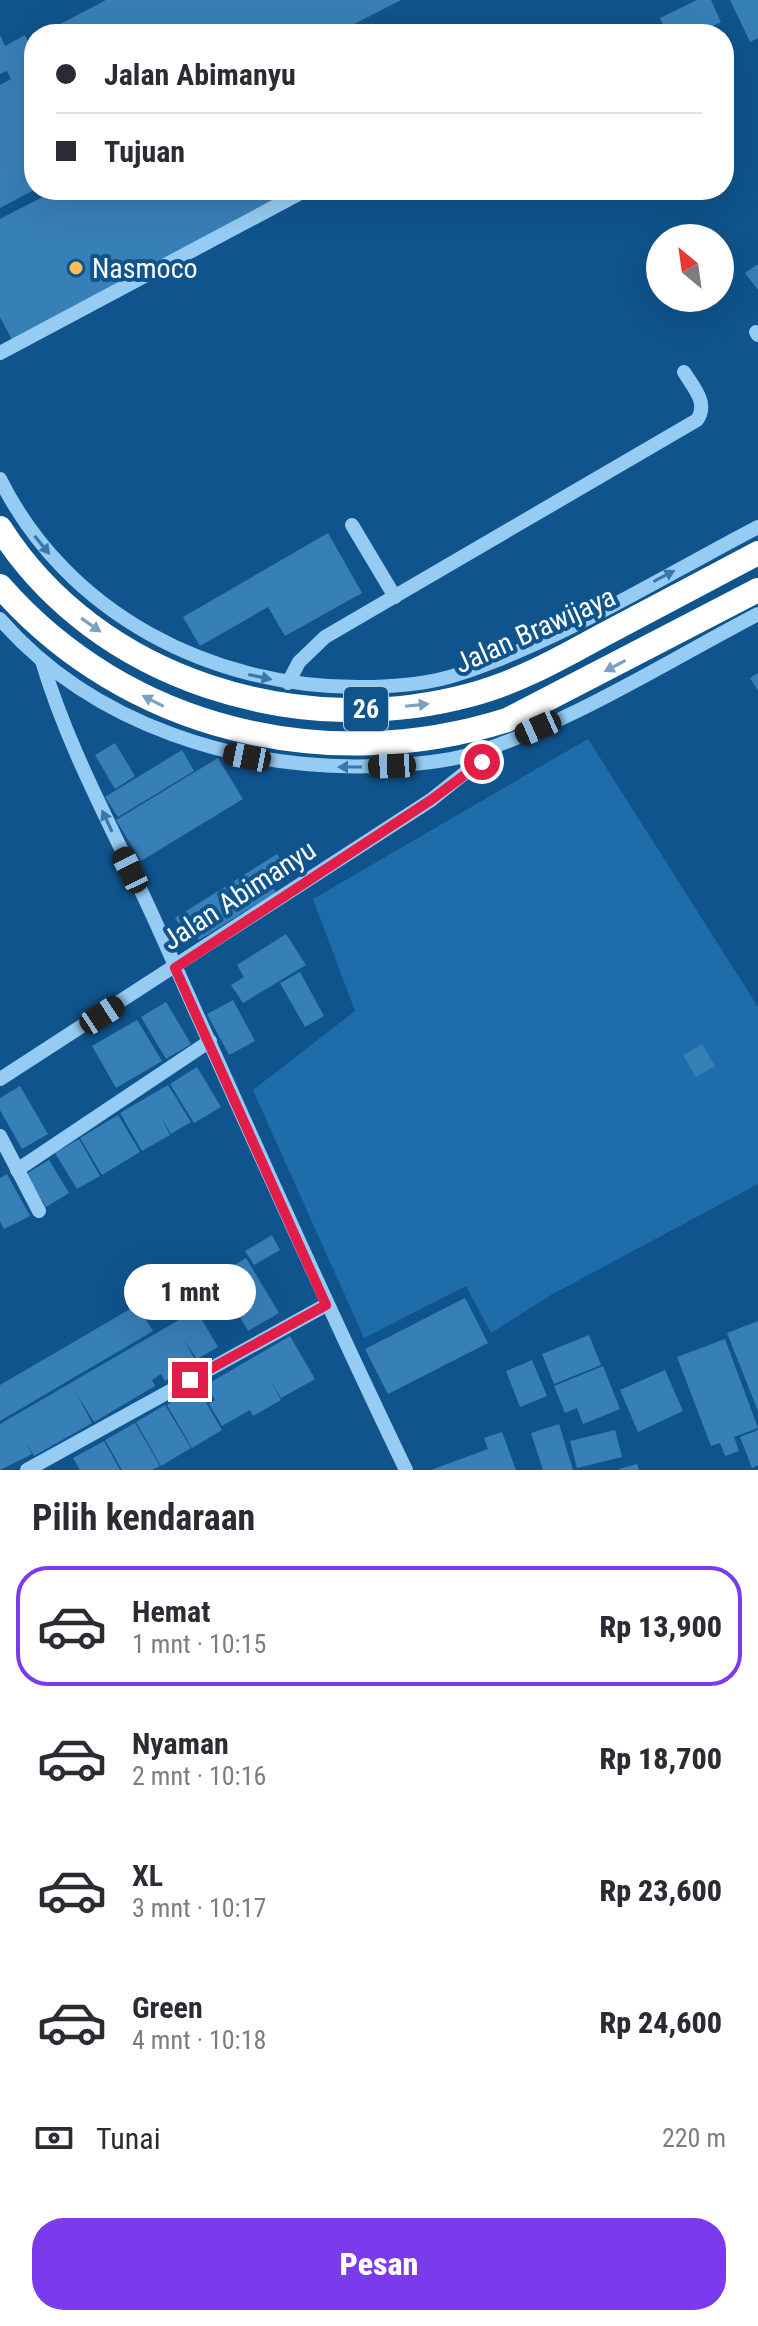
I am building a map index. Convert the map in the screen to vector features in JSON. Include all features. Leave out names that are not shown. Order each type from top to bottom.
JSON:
[{"type":"highway","name":"Jalan Brawijaya","points":[[0,528],[14,551],[58,600],[120,645],[175,673],[232,696],[316,708],[383,709],[472,695],[560,658],[758,553]]},
{"type":"highway","name":"26","points":[[0,586],[26,616],[83,662],[188,716],[282,740],[384,745],[467,733],[507,720],[758,590]]},
{"type":"street","points":[[0,353],[287,200]]},
{"type":"street","points":[[288,683],[299,662],[325,637],[697,420],[702,407],[701,399],[684,372]]},
{"type":"street","points":[[0,479],[41,545],[73,579],[113,612],[213,665],[288,683],[377,687],[457,675],[530,646],[758,527]]},
{"type":"street","points":[[352,525],[395,597]]},
{"type":"street","points":[[0,619],[42,661],[150,725],[196,744],[264,761],[305,766],[392,766],[465,756],[500,745],[758,614]]},
{"type":"street","points":[[42,661],[78,757],[210,1041],[326,1305],[406,1470]]},
{"type":"street","name":"Jalan Abimanyu","points":[[0,1079],[175,968],[450,786],[500,745]]},
{"type":"street","points":[[17,1170],[210,1041]]},
{"type":"street","points":[[0,1136],[39,1211]]},
{"type":"street","points":[[27,1470],[326,1305]]},
{"type":"shaded area","points":[[588,739],[758,1007],[758,1184],[551,1295],[491,1333],[466,1286],[364,1338],[253,1090],[355,1011],[313,899]]},
{"type":"building","points":[[106,0],[401,0],[354,24],[60,24]]},
{"type":"building","points":[[697,0],[711,0],[721,22],[663,24],[660,18]]},
{"type":"building","points":[[730,0],[758,0],[758,38],[750,42]]},
{"type":"building","name":"Nasmoco","points":[[0,35],[5,46],[24,36],[24,195],[0,208],[0,85],[11,79],[7,71],[0,74]]},
{"type":"building","name":"Nasmoco","points":[[37,200],[282,200],[12,340],[0,317],[0,219]]},
{"type":"building","points":[[758,264],[758,290],[745,273]]},
{"type":"building","points":[[328,533],[362,593],[285,636],[268,607],[200,646],[183,617]]},
{"type":"building","points":[[758,673],[758,691],[750,678]]},
{"type":"building","points":[[115,743],[135,776],[115,789],[95,755]]},
{"type":"building","points":[[182,750],[194,771],[118,817],[105,797]]},
{"type":"building","points":[[218,758],[243,799],[141,861],[116,820]]},
{"type":"building","points":[[277,854],[291,876],[273,887],[276,892],[199,940],[194,933],[187,937],[175,918]]},
{"type":"building","points":[[286,934],[306,965],[243,1003],[231,985],[244,977],[237,965]]},
{"type":"building","points":[[300,972],[324,1016],[305,1027],[280,983]]},
{"type":"building","points":[[233,1000],[255,1041],[229,1055],[207,1014]]},
{"type":"building","points":[[166,1002],[191,1044],[166,1059],[141,1017]]},
{"type":"building","points":[[137,1020],[162,1061],[116,1088],[92,1046]]},
{"type":"building","points":[[702,1044],[715,1066],[696,1077],[683,1055]]},
{"type":"building","points":[[197,1067],[221,1107],[194,1123],[170,1084]]},
{"type":"building","points":[[168,1085],[191,1122],[171,1134],[161,1117],[170,1135],[142,1151],[120,1113]]},
{"type":"building","points":[[20,1086],[48,1134],[22,1149],[0,1110],[0,1098]]},
{"type":"building","points":[[118,1115],[140,1152],[102,1175],[80,1138]]},
{"type":"building","points":[[79,1139],[100,1176],[77,1189],[55,1153]]},
{"type":"building","points":[[49,1160],[69,1193],[46,1207],[26,1174]]},
{"type":"building","points":[[7,1174],[30,1216],[4,1229],[0,1221],[0,1178]]},
{"type":"building","points":[[272,1235],[280,1250],[254,1265],[245,1251]]},
{"type":"building","points":[[246,1258],[279,1313],[248,1331],[223,1289],[170,1320],[163,1307]]},
{"type":"building","points":[[465,1298],[488,1343],[388,1394],[365,1349]]},
{"type":"building","points":[[137,1305],[153,1331],[0,1421],[0,1385]]},
{"type":"building","points":[[196,1310],[218,1347],[197,1359],[184,1340],[197,1363],[165,1381],[161,1374],[152,1380],[155,1386],[94,1422],[75,1391],[92,1423],[34,1456],[25,1440],[32,1454],[0,1470],[0,1424]]},
{"type":"building","points":[[758,1321],[758,1411],[727,1333]]},
{"type":"building","points":[[589,1335],[601,1365],[554,1384],[542,1354]]},
{"type":"building","points":[[290,1336],[315,1379],[281,1398],[270,1379],[281,1400],[253,1416],[250,1410],[222,1426],[209,1404],[215,1400],[206,1385]]},
{"type":"building","points":[[725,1339],[758,1428],[734,1437],[739,1451],[725,1456],[720,1443],[711,1446],[677,1357]]},
{"type":"building","points":[[532,1360],[547,1396],[520,1407],[506,1371]]},
{"type":"building","points":[[603,1366],[620,1409],[583,1424],[577,1408],[565,1413],[554,1386]]},
{"type":"building","points":[[665,1370],[683,1411],[638,1432],[620,1390]]},
{"type":"building","points":[[197,1387],[222,1430],[192,1448],[167,1405]]},
{"type":"building","points":[[165,1405],[191,1448],[161,1466],[136,1422]]},
{"type":"building","points":[[135,1423],[160,1466],[152,1470],[122,1470],[105,1440]]},
{"type":"building","points":[[559,1424],[573,1470],[543,1470],[531,1433]]},
{"type":"building","points":[[615,1430],[622,1457],[577,1468],[570,1441]]},
{"type":"building","points":[[758,1430],[758,1465],[752,1468],[740,1437]]},
{"type":"building","points":[[502,1432],[516,1470],[431,1470],[488,1449],[484,1438]]},
{"type":"building","points":[[104,1441],[120,1470],[80,1470],[73,1458]]},
{"type":"building","points":[[637,1464],[639,1470],[619,1470],[619,1469]]},
{"type":"place","name":"Nasmoco","points":[[76,268]]},
{"type":"route","points":[[190,1380],[326,1305],[175,968],[431,800],[482,762]]}]
